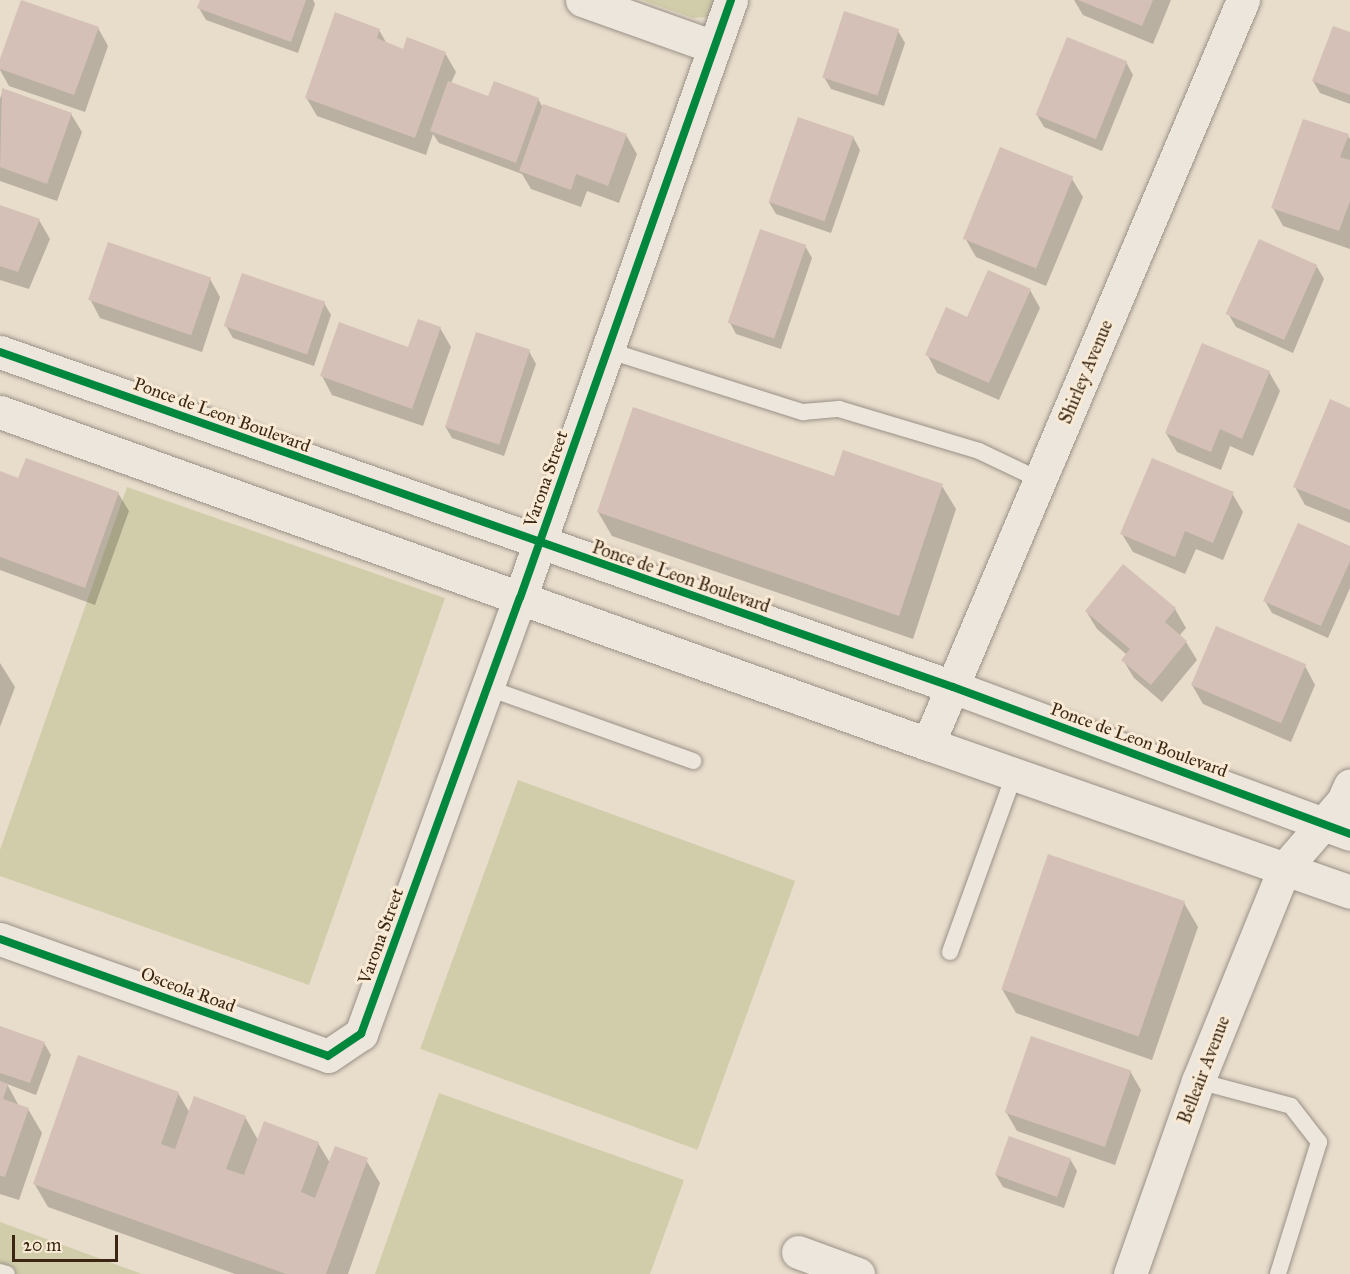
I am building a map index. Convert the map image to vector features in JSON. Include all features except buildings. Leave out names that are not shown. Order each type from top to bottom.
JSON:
[{"type":"street","points":[[582,0],[714,47]]},
{"type":"street","name":"Varona Street","points":[[361,1034],[540,544],[731,0]]},
{"type":"street","name":"Shirley Avenue","points":[[928,744],[1244,0]]},
{"type":"street","name":"Ponce de Leon Boulevard","points":[[0,352],[540,544],[952,687],[1337,829]]},
{"type":"street","points":[[0,412],[1014,775],[1350,892]]},
{"type":"street","points":[[1284,869],[1337,829],[1343,801],[1350,785]]},
{"type":"street","name":"Belleair Avenue","points":[[1130,1274],[1198,1081],[1284,869]]},
{"type":"street","name":"Osceola Road","points":[[0,939],[328,1056],[361,1034]]},
{"type":"street","points":[[798,1252],[858,1274]]},
{"type":"lane","points":[[608,350],[803,412],[839,409],[979,451],[1040,480]]},
{"type":"lane","points":[[488,688],[693,761]]},
{"type":"lane","points":[[950,952],[1014,775]]},
{"type":"lane","points":[[1198,1081],[1291,1106],[1319,1142],[1278,1274]]},
{"type":"lane","points":[[0,1272],[8,1274]]},
{"type":"shaded area","points":[[642,0],[719,0],[707,17],[693,18]]},
{"type":"shaded area","points":[[127,487],[445,598],[309,985],[0,876],[0,850]]},
{"type":"shaded area","points":[[518,780],[795,881],[697,1150],[420,1049]]},
{"type":"shaded area","points":[[439,1093],[684,1180],[650,1274],[375,1274]]},
{"type":"shaded area","points":[[0,1222],[142,1274],[0,1274]]},
{"type":"cycle path","points":[[0,939],[328,1056],[361,1034],[520,598],[731,0]]},
{"type":"cycle path","points":[[0,352],[953,687],[1350,834]]}]
